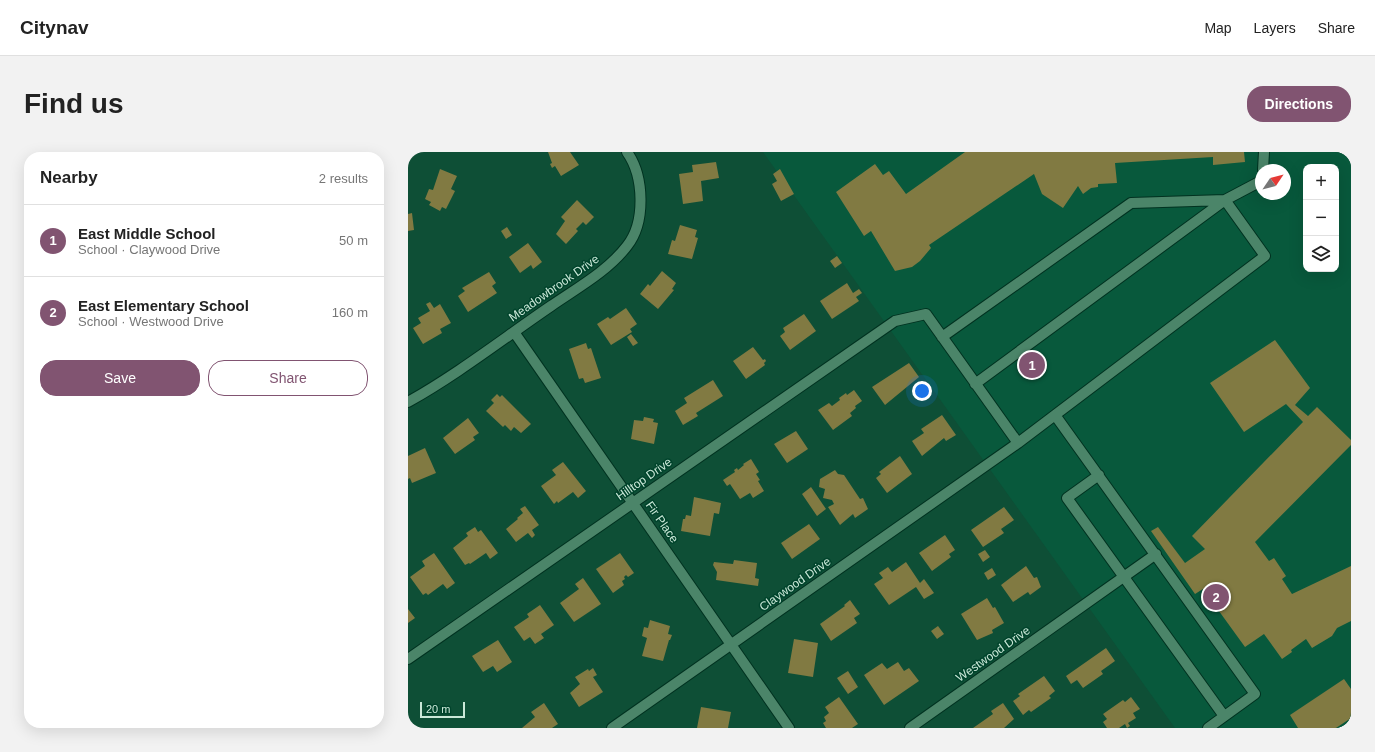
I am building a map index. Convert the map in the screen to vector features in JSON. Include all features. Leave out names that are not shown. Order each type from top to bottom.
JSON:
[{"type":"street","name":"Meadowbrook Drive","points":[[408,402],[514,332],[610,265],[628,245],[639,219],[641,191],[632,160],[627,152]]},
{"type":"street","points":[[1263,164],[1264,152]]},
{"type":"street","points":[[975,384],[1225,200],[1255,184]]},
{"type":"street","points":[[1018,443],[942,337],[1131,203],[1225,200]]},
{"type":"street","name":"Claywood Drive","points":[[612,728],[992,462],[1055,416],[1265,256],[1225,200]]},
{"type":"street","name":"Hilltop Drive","points":[[408,658],[895,321],[926,314],[942,337]]},
{"type":"street","name":"Fir Place","points":[[514,332],[789,728]]},
{"type":"street","points":[[1055,416],[1156,554],[1255,694],[1208,728]]},
{"type":"street","points":[[1099,475],[1067,498],[1123,578],[1224,716]]},
{"type":"street","name":"Westwood Drive","points":[[910,728],[1156,554]]},
{"type":"shaded area","points":[[763,152],[1351,152],[1351,721],[1341,728],[1175,728]]},
{"type":"building","points":[[548,152],[570,152],[579,165],[561,176],[555,166],[552,168],[550,164],[552,163]]},
{"type":"building","points":[[965,152],[1244,152],[1245,162],[1213,165],[1213,157],[1115,163],[1117,183],[1098,184],[1098,187],[1091,188],[1083,194],[1078,186],[1063,208],[1042,194],[1034,174],[929,245],[931,248],[920,261],[912,267],[895,271],[871,231],[864,236],[836,192],[875,164],[883,175],[889,171],[906,194]]},
{"type":"building","points":[[716,162],[719,178],[701,181],[703,201],[683,204],[679,174],[693,172],[692,165]]},
{"type":"building","points":[[440,169],[457,176],[451,189],[455,191],[446,209],[442,207],[440,211],[429,205],[431,202],[425,199],[429,189],[433,190]]},
{"type":"building","points":[[780,169],[794,194],[781,201],[772,184],[777,181],[773,174]]},
{"type":"building","points":[[577,200],[594,217],[586,225],[583,222],[576,229],[578,231],[566,244],[556,234],[565,221],[561,217]]},
{"type":"building","points":[[412,213],[414,230],[408,231],[408,214]]},
{"type":"building","points":[[680,225],[697,230],[695,237],[698,238],[692,259],[668,254],[672,240],[675,241]]},
{"type":"building","points":[[507,227],[512,235],[506,239],[501,231]]},
{"type":"building","points":[[528,243],[542,262],[533,269],[531,265],[520,273],[509,257]]},
{"type":"building","points":[[837,256],[842,263],[835,268],[830,261]]},
{"type":"building","points":[[662,271],[676,283],[672,289],[674,290],[658,309],[640,294],[648,284],[650,286]]},
{"type":"building","points":[[489,272],[496,283],[492,286],[497,293],[468,312],[458,296],[465,291],[462,288]]},
{"type":"building","points":[[847,283],[853,293],[859,289],[862,293],[856,297],[859,301],[832,319],[820,301]]},
{"type":"building","points":[[430,302],[434,308],[440,304],[451,323],[440,329],[442,333],[423,344],[413,328],[421,323],[418,318],[430,311],[426,304]]},
{"type":"building","points":[[626,308],[637,324],[630,329],[632,332],[611,345],[597,324],[608,317],[610,319]]},
{"type":"building","points":[[804,314],[816,331],[790,350],[780,336],[785,332],[783,328]]},
{"type":"building","points":[[631,334],[638,343],[633,346],[627,337]]},
{"type":"building","points":[[1275,340],[1310,388],[1295,405],[1308,416],[1317,407],[1351,440],[1351,445],[1255,542],[1269,561],[1274,558],[1286,576],[1282,579],[1292,594],[1351,566],[1351,621],[1337,628],[1332,636],[1312,648],[1306,639],[1282,659],[1264,634],[1245,647],[1203,589],[1195,594],[1151,531],[1158,527],[1185,563],[1205,549],[1192,536],[1303,422],[1286,404],[1244,432],[1210,383]]},
{"type":"building","points":[[586,343],[588,349],[591,348],[601,378],[585,383],[583,378],[579,379],[569,349]]},
{"type":"building","points":[[753,347],[763,360],[765,359],[766,361],[764,363],[765,365],[746,379],[733,361]]},
{"type":"building","points":[[909,363],[919,377],[885,405],[872,387]]},
{"type":"building","points":[[713,380],[723,396],[696,413],[698,416],[683,425],[675,411],[687,403],[684,398]]},
{"type":"building","points":[[854,390],[862,401],[855,406],[856,408],[850,413],[852,416],[833,430],[818,410],[829,403],[832,406],[840,400],[839,398]]},
{"type":"building","points":[[497,394],[500,397],[502,395],[531,424],[521,433],[514,427],[511,431],[505,425],[503,427],[486,411],[494,403],[491,400]]},
{"type":"building","points":[[942,415],[956,435],[946,441],[944,438],[922,456],[912,441],[924,433],[921,429]]},
{"type":"building","points":[[644,417],[654,419],[653,422],[658,423],[654,444],[631,439],[634,420],[643,421]]},
{"type":"building","points":[[468,418],[479,433],[473,437],[475,440],[455,454],[443,438]]},
{"type":"building","points":[[796,431],[808,449],[787,463],[774,444]]},
{"type":"building","points":[[425,448],[436,473],[412,483],[410,478],[408,479],[408,456]]},
{"type":"building","points":[[900,456],[912,474],[887,493],[876,478],[881,474],[879,472]]},
{"type":"building","points":[[751,459],[759,472],[756,474],[764,491],[753,498],[750,493],[740,499],[730,484],[727,486],[723,480],[735,472],[734,470],[737,468],[738,470],[744,465],[743,464]]},
{"type":"building","points":[[563,462],[586,491],[578,498],[573,492],[558,503],[557,501],[554,504],[541,486],[556,475],[552,470]]},
{"type":"building","points":[[835,470],[838,474],[844,475],[860,499],[863,498],[868,509],[855,518],[853,514],[840,525],[828,507],[834,504],[832,500],[823,498],[825,489],[819,487],[820,479]]},
{"type":"building","points":[[811,487],[826,509],[817,516],[802,494]]},
{"type":"building","points":[[694,497],[721,503],[719,514],[714,513],[710,536],[681,531],[683,519],[685,519],[686,515],[691,516]]},
{"type":"building","points":[[525,506],[539,525],[532,530],[535,535],[532,538],[528,533],[516,542],[506,529],[523,513],[520,509]]},
{"type":"building","points":[[1004,507],[1014,520],[1001,529],[1004,533],[983,547],[971,530]]},
{"type":"building","points":[[809,524],[820,539],[792,559],[781,543]]},
{"type":"building","points":[[475,527],[478,532],[481,530],[498,553],[490,559],[486,553],[470,564],[465,565],[453,548],[468,536],[466,533]]},
{"type":"building","points":[[945,535],[955,550],[949,554],[951,557],[932,571],[919,553]]},
{"type":"building","points":[[985,550],[990,557],[983,562],[978,554]]},
{"type":"building","points":[[434,553],[455,583],[447,589],[443,584],[428,595],[426,593],[423,595],[410,577],[425,566],[422,561]]},
{"type":"building","points":[[620,553],[634,573],[628,577],[626,575],[624,577],[625,579],[622,581],[624,585],[613,593],[596,569]]},
{"type":"building","points":[[734,560],[757,563],[755,578],[759,579],[758,586],[716,580],[717,572],[713,565],[714,562],[733,564]]},
{"type":"building","points":[[906,562],[920,583],[924,579],[934,593],[924,599],[916,587],[889,605],[874,584],[883,578],[879,573],[888,567],[892,572]]},
{"type":"building","points":[[1026,566],[1034,578],[1037,577],[1041,587],[1030,595],[1028,592],[1013,602],[1001,585]]},
{"type":"building","points":[[992,568],[996,575],[988,580],[984,573]]},
{"type":"building","points":[[583,578],[601,604],[574,622],[560,603],[579,589],[575,584]]},
{"type":"building","points":[[987,598],[993,608],[995,607],[1004,623],[992,630],[993,633],[977,640],[961,614]]},
{"type":"building","points":[[850,600],[860,614],[854,618],[857,623],[831,641],[820,624],[845,606],[844,605]]},
{"type":"building","points":[[540,605],[554,625],[541,634],[544,638],[535,644],[530,637],[524,641],[514,627],[529,617],[527,614]]},
{"type":"building","points":[[408,609],[415,618],[408,623]]},
{"type":"building","points":[[650,620],[670,626],[668,634],[672,635],[663,661],[642,656],[647,638],[642,636],[644,627],[648,628]]},
{"type":"building","points":[[938,626],[944,634],[937,639],[931,631]]},
{"type":"building","points":[[794,639],[818,643],[813,677],[788,673]]},
{"type":"building","points":[[498,640],[512,662],[497,672],[493,666],[483,672],[472,656]]},
{"type":"building","points":[[1106,648],[1115,661],[1101,671],[1103,674],[1083,688],[1077,680],[1071,684],[1066,676]]},
{"type":"building","points":[[898,662],[904,671],[909,668],[919,681],[884,705],[864,675],[882,663],[887,669]]},
{"type":"building","points":[[593,668],[597,675],[593,677],[603,692],[579,707],[570,693],[580,684],[575,677],[588,669],[589,671]]},
{"type":"building","points":[[848,671],[858,687],[848,694],[837,678]]},
{"type":"building","points":[[1044,676],[1055,691],[1049,696],[1051,698],[1031,712],[1029,710],[1023,715],[1013,701],[1020,696],[1018,694]]},
{"type":"building","points":[[1344,679],[1351,689],[1351,718],[1336,728],[1298,728],[1290,715]]},
{"type":"building","points":[[839,697],[858,724],[852,728],[826,728],[823,723],[826,721],[824,717],[829,713],[825,707]]},
{"type":"building","points":[[1131,697],[1140,709],[1133,713],[1136,718],[1128,723],[1130,726],[1127,728],[1125,724],[1119,728],[1107,728],[1103,722],[1107,719],[1103,714],[1123,700],[1125,702]]},
{"type":"building","points":[[544,703],[558,724],[552,728],[522,728],[535,717],[531,712]]},
{"type":"building","points":[[1003,703],[1014,719],[1004,728],[973,728],[993,714],[991,711]]},
{"type":"building","points":[[701,707],[731,712],[728,728],[697,728]]},
{"type":"place","name":"East Middle School","points":[[1032,365]]},
{"type":"place","name":"East Elementary School","points":[[1216,597]]}]
